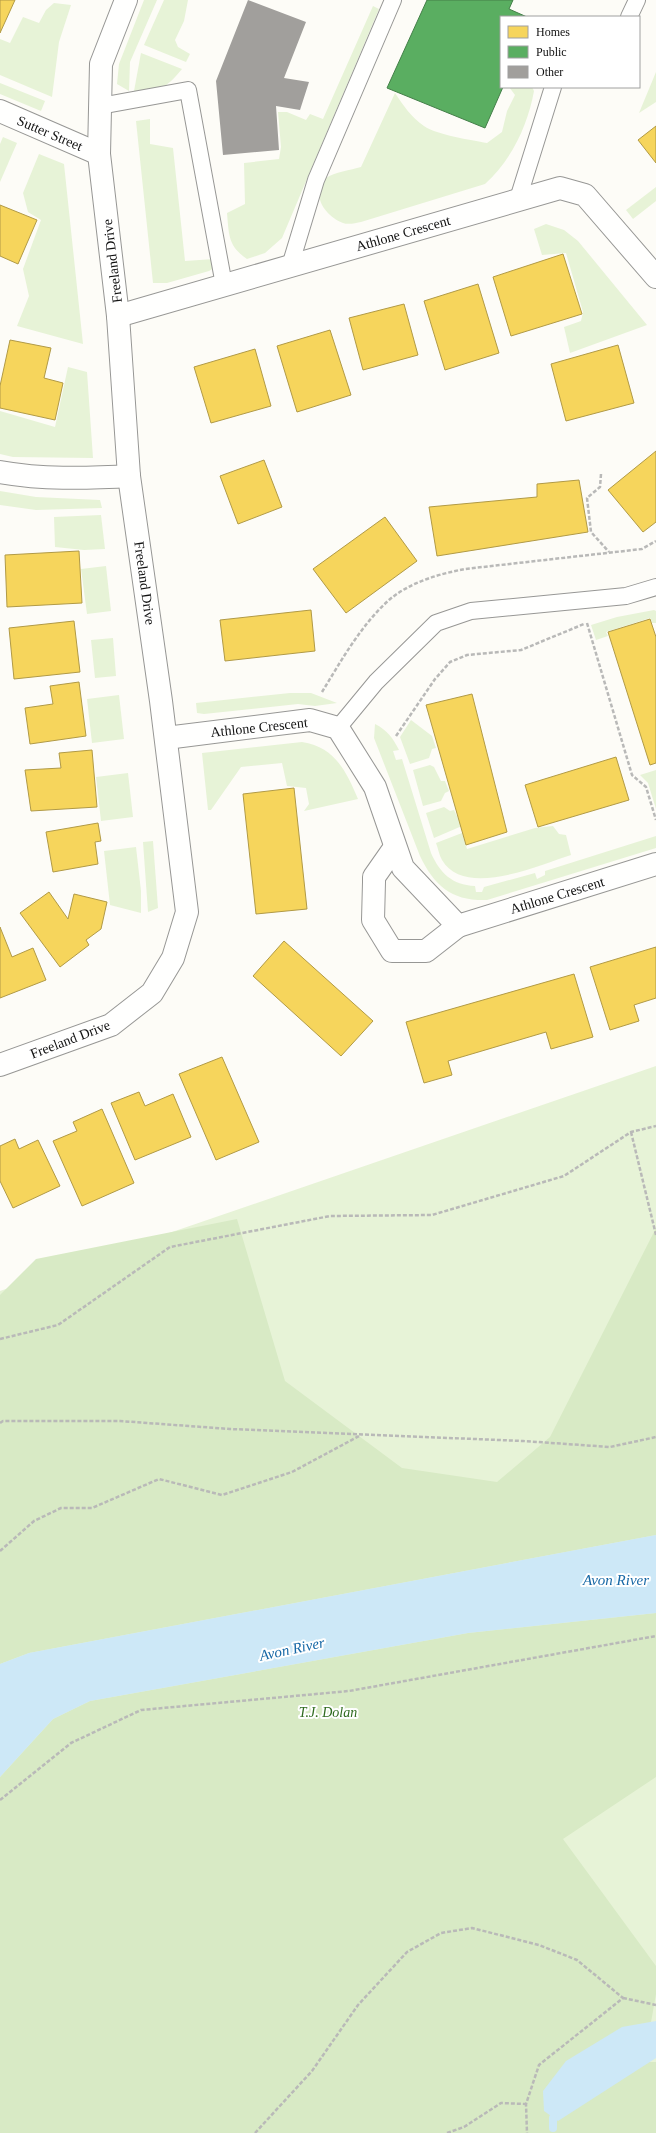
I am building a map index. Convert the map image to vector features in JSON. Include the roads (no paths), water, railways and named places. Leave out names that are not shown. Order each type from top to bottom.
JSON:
[{"type":"street","name":"Freeland Drive","points":[[0,1065],[111,1025],[152,993],[174,958],[187,912],[166,738],[129,476],[118,316],[99,154],[101,64],[126,0]]},
{"type":"street","name":"Sutter Street","points":[[0,111],[99,154]]},
{"type":"street","name":"Athlone Crescent","points":[[118,316],[560,188],[585,194],[656,277]]},
{"type":"street","points":[[0,472],[28,477],[63,479],[129,476]]},
{"type":"street","name":"Athlone Crescent","points":[[166,738],[310,720],[338,728]]},
{"type":"street","points":[[338,728],[375,787],[403,868],[458,926]]},
{"type":"street","name":"Athlone Crescent","points":[[396,847],[374,877],[373,920],[392,951],[426,951],[458,926],[656,864]]},
{"type":"lane","points":[[290,266],[316,180],[393,0]]},
{"type":"lane","points":[[630,16],[637,0]]},
{"type":"lane","points":[[518,200],[552,88]]},
{"type":"lane","points":[[100,106],[188,90],[224,286]]},
{"type":"lane","points":[[338,728],[376,682],[436,623],[471,611],[626,596],[656,587]]},
{"type":"water","name":"Avon River","points":[[656,1535],[656,1613],[468,1633],[90,1701],[53,1719],[0,1777],[0,1664],[29,1653]]},
{"type":"water","points":[[656,2021],[656,2058],[558,2121],[544,2111],[543,2091],[566,2061],[622,2027]]},
{"type":"waterway","points":[[553,2118],[553,2128]]},
{"type":"park label","name":"T.J. Dolan","points":[[328,1712]]}]
